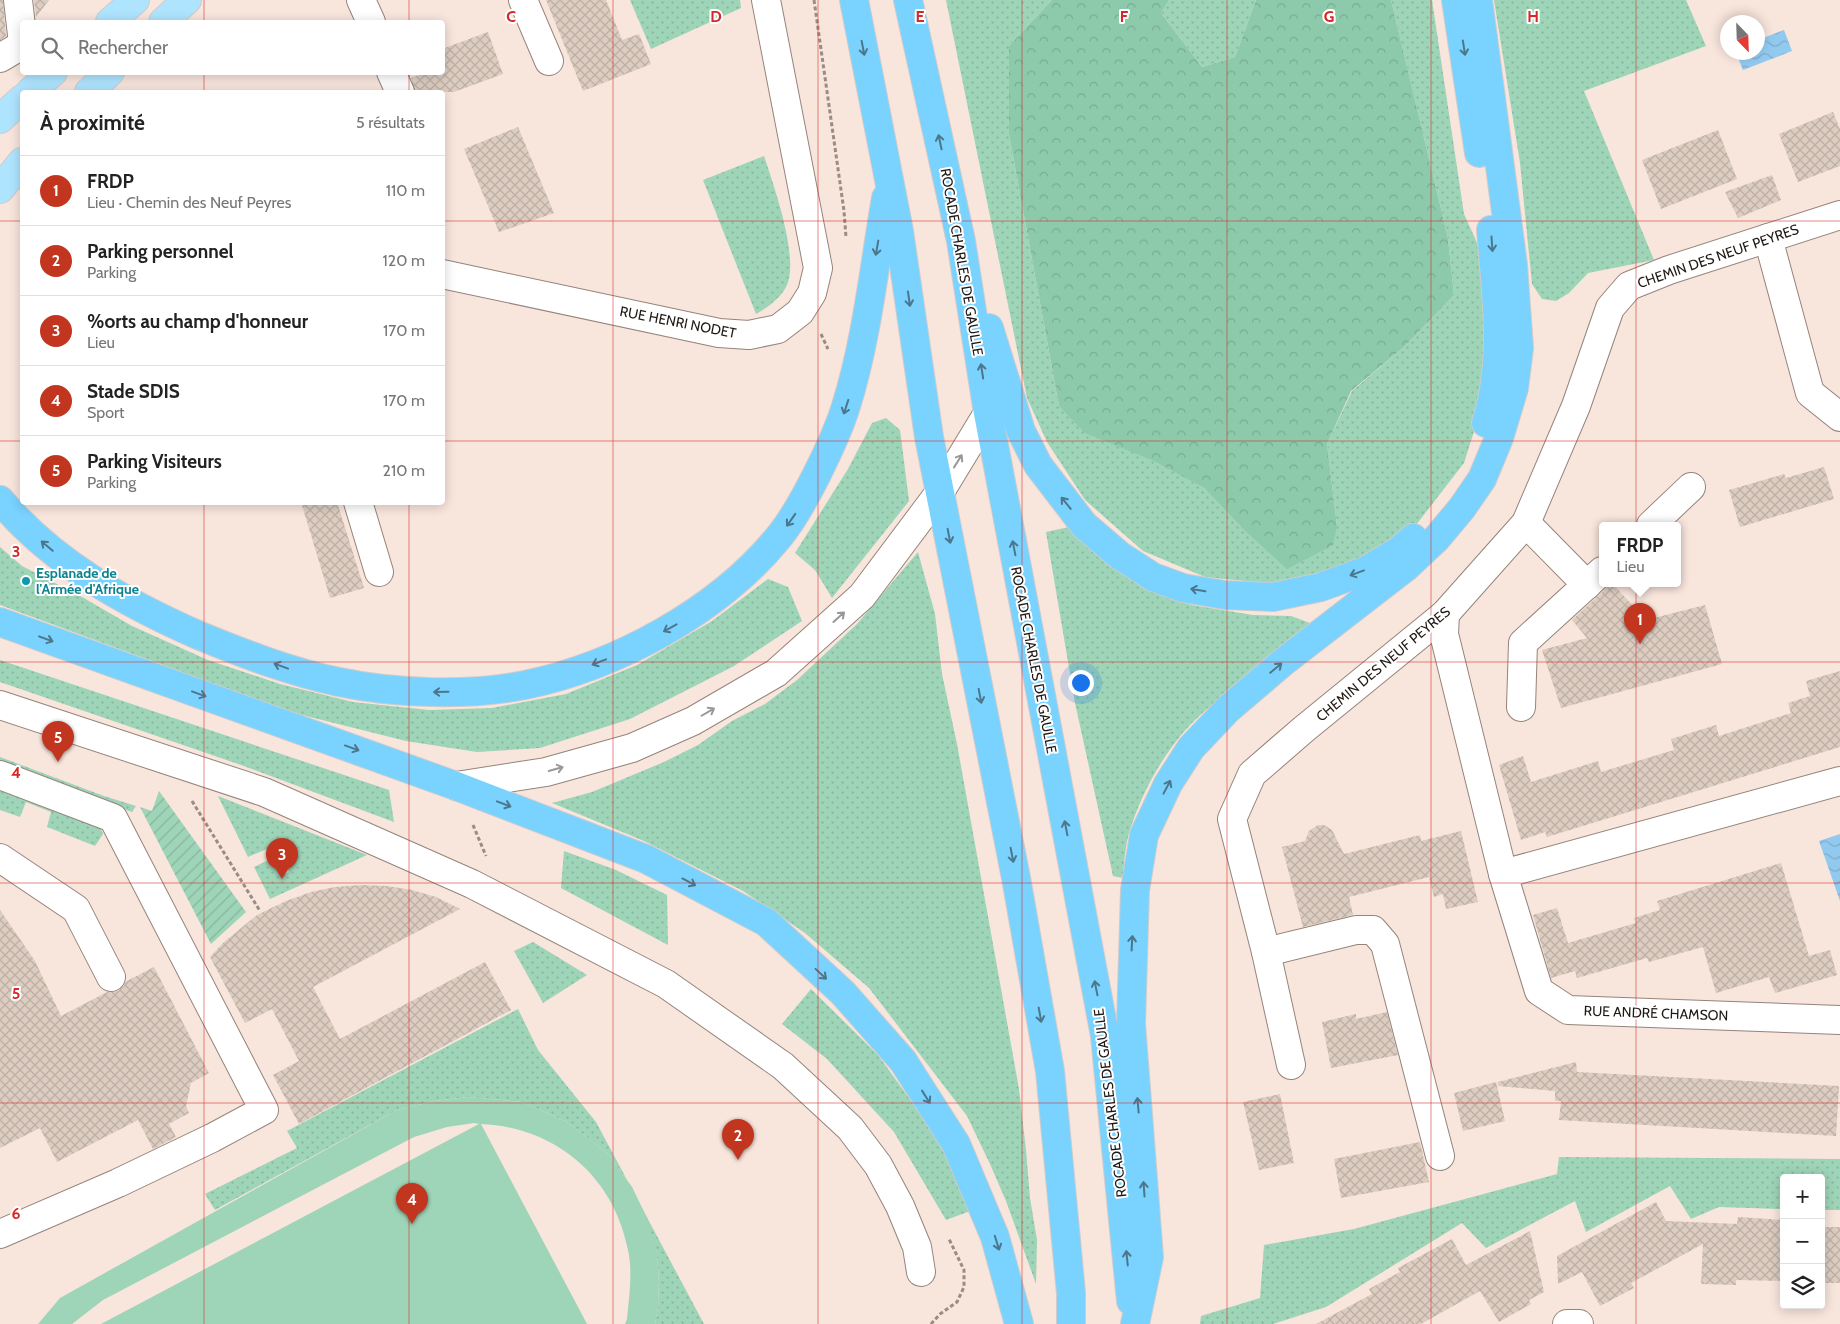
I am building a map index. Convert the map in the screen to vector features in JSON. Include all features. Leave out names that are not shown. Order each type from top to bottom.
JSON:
[{"type":"highway","points":[[854,0],[899,231],[929,437],[1016,878],[1050,1072],[1071,1293],[1071,1324]]},
{"type":"highway","name":"ROCADE CHARLES DE GAULLE","points":[[908,0],[961,241],[988,413],[1104,1036],[1134,1324]]},
{"type":"highway","points":[[961,241],[1021,431],[1038,465],[1084,525],[1119,555],[1160,579],[1182,588],[1225,595],[1273,597],[1321,586],[1365,571],[1400,550],[1433,519],[1456,487],[1471,459],[1487,421],[1497,372],[1498,328],[1491,231],[1456,0]]},
{"type":"highway","points":[[1134,1324],[1149,1257],[1131,1024],[1135,890],[1144,835],[1168,784],[1191,748],[1228,709],[1282,663],[1405,568],[1437,538],[1462,508],[1482,479],[1499,438],[1514,388],[1519,348],[1513,265],[1478,0]]},
{"type":"highway","points":[[0,500],[32,533],[85,576],[108,590],[160,618],[228,647],[303,674],[341,683],[427,692],[470,691],[523,685],[565,675],[644,642],[681,622],[715,598],[746,571],[778,538],[803,502],[829,450],[846,408],[858,362],[889,182]]},
{"type":"highway","points":[[0,622],[456,786],[646,859],[766,922],[843,993],[904,1061],[956,1144],[995,1237],[1019,1324]]},
{"type":"main road","points":[[112,20],[135,0]]},
{"type":"main road","points":[[165,20],[187,0]]},
{"type":"main road","points":[[32,90],[50,75]]},
{"type":"main road","points":[[91,90],[107,75]]},
{"type":"main road","points":[[0,119],[20,101]]},
{"type":"main road","points":[[9,186],[20,166]]},
{"type":"street","points":[[18,0],[20,20]]},
{"type":"street","points":[[361,0],[369,20]]},
{"type":"street","points":[[523,0],[549,61]]},
{"type":"street","name":"RUE HENRI NODET","points":[[445,275],[719,333],[749,335],[778,329],[800,312],[812,292],[818,268],[766,0]]},
{"type":"street","points":[[0,58],[20,46]]},
{"type":"street","points":[[392,75],[399,90]]},
{"type":"street","name":"CHEMIN DES NEUF PEYRES","points":[[1291,1065],[1266,952],[1232,819],[1252,774],[1304,729],[1446,614],[1526,523],[1576,406],[1610,308],[1629,286],[1669,270],[1840,214]]},
{"type":"street","points":[[1768,238],[1810,393],[1840,417]]},
{"type":"street","points":[[456,786],[546,772],[632,748],[693,721],[776,673],[862,596],[940,492],[988,413]]},
{"type":"street","points":[[1654,522],[1691,487]]},
{"type":"street","points":[[359,505],[379,572]]},
{"type":"street","points":[[1521,706],[1523,643],[1595,578],[1526,523]]},
{"type":"street","name":"RUE ANDRÉ CHAMSON","points":[[1446,614],[1444,634],[1503,874],[1539,991],[1568,1010],[1840,1020]]},
{"type":"street","points":[[0,705],[264,792],[472,884],[666,984],[783,1066],[850,1128],[878,1165],[900,1206],[917,1247],[921,1272]]},
{"type":"street","points":[[0,775],[113,818],[264,1110],[212,1138],[118,1183],[0,1234]]},
{"type":"street","points":[[1503,874],[1840,781]]},
{"type":"street","points":[[0,858],[76,909],[111,976]]},
{"type":"street","points":[[1266,952],[1356,930],[1373,930],[1385,944],[1440,1156]]},
{"type":"street","points":[[1567,1324],[1579,1324]]},
{"type":"path","points":[[814,0],[844,211],[847,246]]},
{"type":"path","points":[[177,763],[193,802],[260,911]]},
{"type":"green space","points":[[630,0],[740,0],[741,8],[651,49]]},
{"type":"green space","points":[[946,0],[1052,0],[1009,46],[1009,134],[1059,406],[1204,488],[1241,527],[1337,526],[1327,444],[1352,391],[1405,346],[1454,295],[1448,238],[1391,0],[1432,0],[1464,214],[1478,245],[1485,277],[1489,384],[1464,463],[1416,525],[1350,565],[1275,584],[1205,577],[1143,551],[1085,500],[1047,442],[1027,398]]},
{"type":"green space","points":[[1052,0],[1169,0],[1161,13],[1202,67],[1235,57],[1256,0],[1391,0],[1448,238],[1454,295],[1405,346],[1351,391],[1327,444],[1337,526],[1333,545],[1287,569],[1241,527],[1204,488],[1154,461],[1085,433],[1059,406],[1009,134],[1009,46]]},
{"type":"green space","points":[[1169,0],[1256,0],[1235,57],[1202,67],[1161,13]]},
{"type":"green space","points":[[1494,0],[1686,0],[1706,46],[1584,91],[1654,260],[1588,273],[1569,293],[1556,301],[1542,299],[1532,284],[1520,163]]},
{"type":"green space","points":[[764,156],[784,221],[790,257],[790,273],[787,285],[781,294],[769,306],[756,314],[703,180]]},
{"type":"green space","points":[[886,418],[900,430],[909,501],[832,598],[815,570],[795,553],[848,469],[872,423]]},
{"type":"green space","points":[[1069,527],[1107,564],[1146,588],[1192,605],[1253,615],[1291,616],[1310,623],[1219,698],[1191,724],[1171,748],[1154,775],[1134,818],[1129,833],[1123,878],[1113,876],[1075,703],[1046,532]]},
{"type":"green space","points":[[0,547],[22,566],[82,597],[132,626],[208,660],[280,684],[353,702],[429,710],[492,708],[566,694],[637,665],[712,621],[768,579],[788,587],[802,621],[734,666],[630,719],[540,748],[477,752],[406,741],[290,712],[0,605]]},
{"type":"green space","points":[[918,552],[935,614],[942,674],[957,744],[1019,1089],[1030,1198],[1037,1240],[1036,1284],[1006,1201],[967,1116],[869,988],[805,933],[743,891],[644,841],[552,803],[592,792],[664,762],[698,745],[732,721],[765,704],[797,680],[857,624]]},
{"type":"green space","points":[[0,660],[389,790],[394,822],[241,765],[0,682]]},
{"type":"green space","points":[[0,757],[136,806],[132,812],[0,763]]},
{"type":"green space","points":[[0,784],[99,825],[103,834],[95,846],[47,827],[51,812],[26,802],[20,817],[0,810]]},
{"type":"green space","points":[[159,791],[246,912],[211,944],[140,807],[152,811]]},
{"type":"green space","points":[[218,796],[367,855],[270,899],[254,867],[273,858],[279,869],[282,868],[285,874],[289,872],[287,866],[289,865],[283,854],[290,850],[285,841],[248,857]]},
{"type":"green space","points":[[564,851],[616,870],[667,895],[668,945],[561,888]]},
{"type":"green space","points":[[533,942],[587,975],[543,1003],[514,951]]},
{"type":"green space","points":[[811,989],[878,1055],[938,1138],[973,1210],[946,1220],[894,1132],[827,1059],[782,1024]]},
{"type":"green space","points":[[518,1009],[538,1050],[596,1122],[627,1181],[607,1153],[567,1122],[522,1102],[469,1097],[434,1101],[397,1110],[215,1210],[205,1194],[297,1148],[287,1131]]},
{"type":"green space","points":[[469,1097],[522,1102],[567,1122],[607,1153],[632,1187],[647,1218],[657,1253],[659,1282],[655,1324],[625,1324],[630,1285],[628,1250],[621,1224],[610,1200],[595,1179],[577,1161],[557,1146],[534,1135],[508,1127],[481,1124],[587,1324],[101,1324],[479,1124],[474,1123],[447,1127],[414,1137],[103,1300],[72,1324],[38,1324],[60,1298],[397,1110],[434,1101]]},
{"type":"green space","points":[[1559,1157],[1840,1159],[1840,1210],[1825,1210],[1825,1174],[1780,1174],[1780,1209],[1719,1207],[1691,1219],[1670,1186],[1586,1232],[1575,1201],[1486,1248],[1462,1223],[1326,1307],[1273,1324],[1200,1324],[1201,1316],[1260,1298],[1264,1245],[1354,1229],[1557,1174]]},
{"type":"green space","points":[[635,1195],[704,1324],[655,1324],[659,1282],[657,1253]]},
{"type":"water","points":[[1784,30],[1792,51],[1743,70],[1739,60],[1765,60],[1765,37]]},
{"type":"water","points":[[1840,834],[1840,901],[1819,841]]},
{"type":"building","points":[[0,0],[3,0],[6,36],[0,40]]},
{"type":"building","points":[[34,0],[49,0],[36,17]]},
{"type":"building","points":[[546,0],[606,0],[622,40],[639,34],[651,64],[583,91]]},
{"type":"building","points":[[488,32],[503,74],[454,92],[445,92],[445,90],[414,90],[411,78],[420,75],[445,75],[445,48]]},
{"type":"building","points":[[1833,112],[1840,129],[1840,166],[1798,182],[1779,134]]},
{"type":"building","points":[[518,127],[554,213],[499,232],[464,149]]},
{"type":"building","points":[[1718,130],[1737,179],[1661,209],[1642,160]]},
{"type":"building","points":[[1772,175],[1781,200],[1738,218],[1725,192]]},
{"type":"building","points":[[1824,467],[1834,499],[1740,527],[1729,490],[1784,474],[1786,478]]},
{"type":"building","points":[[302,505],[338,505],[364,588],[330,598]]},
{"type":"building","points":[[1608,587],[1616,587],[1646,620],[1705,605],[1722,664],[1561,708],[1542,650],[1587,638],[1572,620]]},
{"type":"building","points":[[1840,671],[1840,747],[1547,837],[1545,832],[1521,840],[1499,765],[1523,756],[1531,782],[1598,761],[1601,772],[1674,750],[1671,739],[1716,725],[1719,736],[1791,713],[1788,703],[1810,696],[1806,681]]},
{"type":"building","points":[[1318,825],[1324,825],[1332,830],[1344,854],[1420,835],[1421,841],[1461,831],[1478,902],[1446,909],[1443,894],[1434,897],[1429,877],[1349,897],[1353,915],[1303,927],[1282,847],[1305,841],[1309,831]]},
{"type":"building","points":[[1781,863],[1809,956],[1830,950],[1837,975],[1775,993],[1769,977],[1716,993],[1703,947],[1649,962],[1647,958],[1577,978],[1575,971],[1551,978],[1533,915],[1557,908],[1568,943],[1636,923],[1634,918],[1660,910],[1657,901]]},
{"type":"building","points":[[387,886],[412,890],[436,897],[460,909],[313,987],[340,1039],[485,962],[511,1010],[299,1124],[273,1075],[299,1061],[272,1009],[245,1023],[210,957],[223,943],[257,915],[286,901],[311,892],[335,887]]},
{"type":"building","points":[[0,910],[35,961],[61,1016],[107,992],[118,991],[124,986],[125,982],[154,967],[209,1073],[191,1083],[186,1106],[189,1113],[169,1124],[176,1137],[153,1149],[138,1120],[57,1162],[40,1128],[0,1148]]},
{"type":"building","points":[[1387,1012],[1398,1055],[1331,1068],[1322,1022],[1356,1014],[1356,1019]]},
{"type":"building","points":[[1576,1062],[1577,1072],[1839,1086],[1836,1136],[1559,1120],[1561,1101],[1555,1101],[1555,1091],[1498,1086],[1498,1082]]},
{"type":"building","points":[[1496,1082],[1505,1121],[1463,1131],[1454,1093]]},
{"type":"building","points":[[1280,1094],[1294,1163],[1259,1170],[1243,1102]]},
{"type":"building","points":[[1420,1142],[1429,1182],[1341,1198],[1334,1159]]},
{"type":"building","points":[[1656,1202],[1666,1221],[1737,1224],[1738,1217],[1780,1220],[1780,1281],[1736,1280],[1736,1285],[1701,1284],[1703,1244],[1631,1283],[1634,1288],[1600,1306],[1582,1272],[1558,1284],[1557,1256]]},
{"type":"building","points":[[1825,1227],[1840,1227],[1840,1283],[1825,1283]]},
{"type":"building","points":[[1530,1231],[1544,1292],[1529,1300],[1531,1304],[1499,1322],[1480,1291],[1421,1324],[1316,1324],[1372,1294],[1369,1289],[1400,1272],[1398,1268],[1452,1239],[1466,1265]]},
{"type":"place","name":"Esplanade de l'Armée d'Afrique","points":[[26,581]]},
{"type":"place","name":"FRDP","points":[[1640,644]]},
{"type":"place","name":"Parking Visiteurs","points":[[58,762]]},
{"type":"place","name":"%orts au champ d'honneur","points":[[282,879]]},
{"type":"place","name":"Parking personnel","points":[[738,1160]]},
{"type":"place","name":"Stade SDIS","points":[[412,1224]]}]
